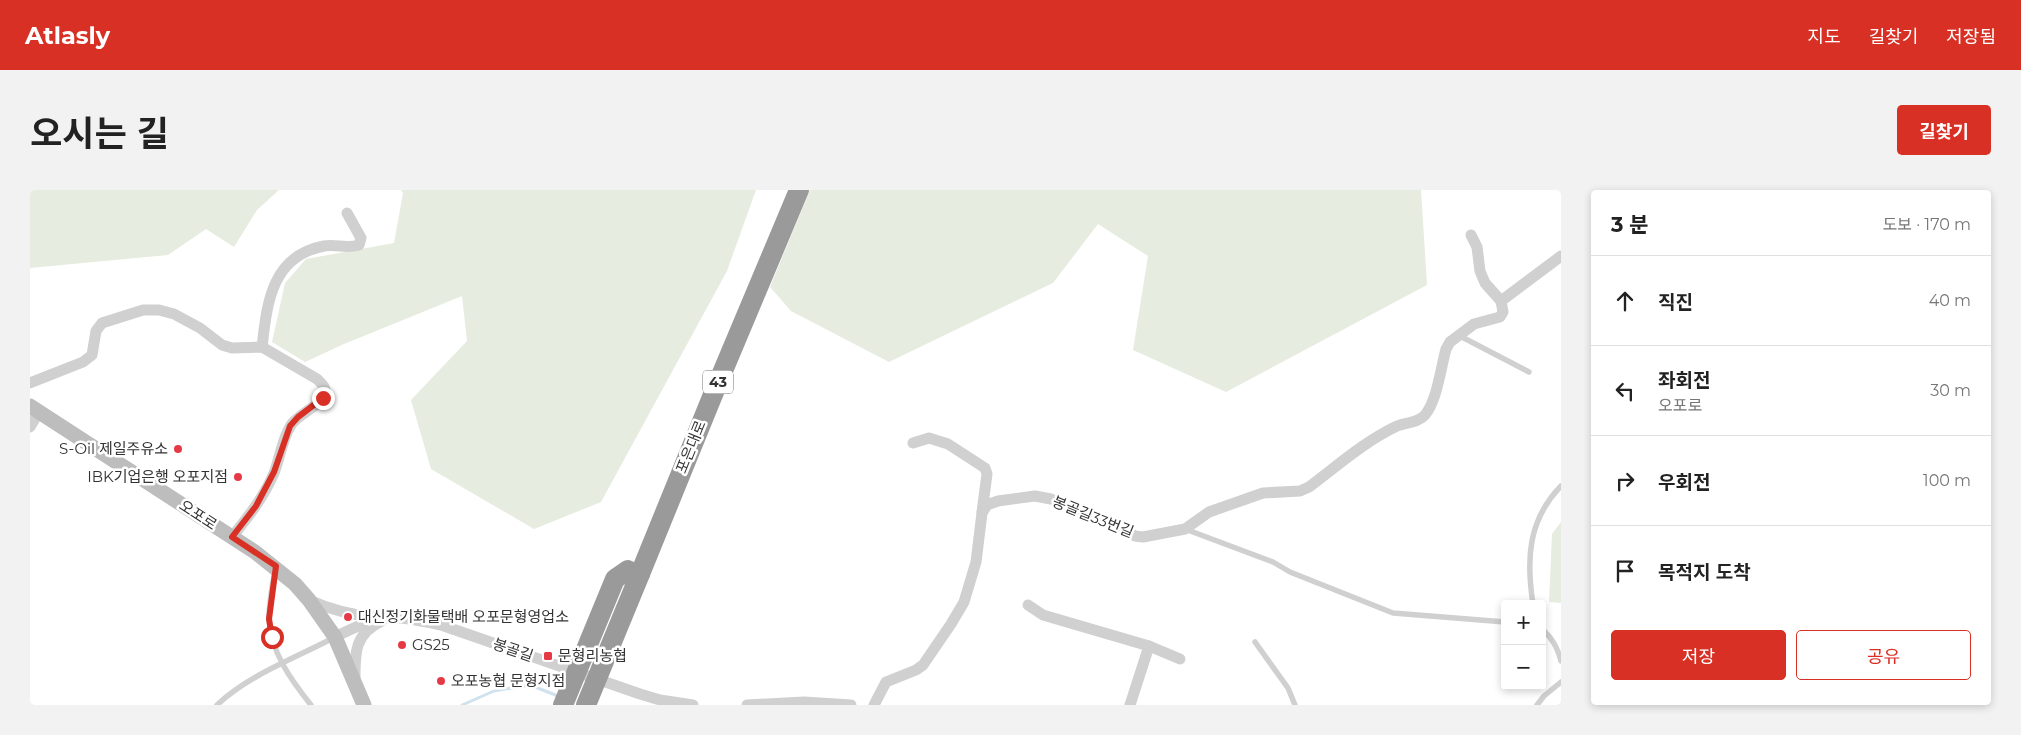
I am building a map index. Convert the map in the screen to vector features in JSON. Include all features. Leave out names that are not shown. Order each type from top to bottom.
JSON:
[{"type":"highway","name":"포은대로","points":[[586,705],[634,572],[785,190]]},
{"type":"highway","name":"포은대로","points":[[634,572],[712,397],[799,190]]},
{"type":"highway","points":[[563,705],[615,579],[634,572],[642,590],[596,705]]},
{"type":"highway","name":"43","points":[[574,705],[634,572]]},
{"type":"street","points":[[262,347],[266,309],[273,286],[281,272],[291,261],[306,252],[325,246],[353,247],[359,245],[361,238],[347,213]]},
{"type":"street","points":[[1470,235],[1477,247],[1480,271],[1485,283],[1501,301]]},
{"type":"street","name":"봉골길33번길","points":[[982,513],[988,505],[998,501],[1035,496],[1051,499],[1110,522],[1134,536],[1143,537],[1184,529],[1209,512],[1263,494],[1300,491],[1309,487],[1365,444],[1400,424],[1419,420],[1426,414],[1432,403],[1446,349],[1450,342],[1474,324],[1500,317],[1503,312],[1501,301],[1561,256]]},
{"type":"street","points":[[32,380],[83,362],[92,355],[96,331],[102,323],[143,310],[159,310],[174,314],[200,328],[222,345],[232,348],[262,347],[317,379],[324,386],[326,392],[323,398],[298,417],[290,426],[274,472],[256,506],[232,537]]},
{"type":"street","points":[[30,427],[35,409]]},
{"type":"street","name":"오포로","points":[[35,409],[276,566],[309,600],[335,637],[355,680],[364,705]]},
{"type":"street","points":[[874,705],[886,682],[916,670],[923,665],[964,602],[976,562],[987,474],[985,468],[948,444],[929,438],[913,443]]},
{"type":"street","points":[[309,600],[324,607],[346,613],[385,617]]},
{"type":"street","points":[[1028,605],[1043,615],[1149,646],[1180,659]]},
{"type":"street","points":[[355,680],[355,652],[358,643],[370,628],[385,617]]},
{"type":"street","name":"봉골길","points":[[335,637],[364,622],[385,617],[411,618],[441,625],[622,689],[660,700],[693,705]]},
{"type":"street","points":[[1130,705],[1149,646]]},
{"type":"street","points":[[747,705],[804,702],[851,705]]},
{"type":"lane","points":[[1458,335],[1529,372]]},
{"type":"lane","points":[[1533,600],[1530,569],[1532,538],[1536,522],[1551,496],[1561,486]]},
{"type":"lane","points":[[1184,529],[1273,562],[1290,572],[1393,613],[1501,622]]},
{"type":"lane","points":[[276,566],[269,619],[272,637],[281,663],[311,705]]},
{"type":"lane","points":[[1546,633],[1557,646],[1561,661]]},
{"type":"lane","points":[[217,705],[243,686],[281,663],[335,637]]},
{"type":"lane","points":[[1255,642],[1288,688],[1296,705]]},
{"type":"lane","points":[[1537,705],[1544,696],[1561,682]]},
{"type":"shaded area","points":[[30,190],[279,190],[257,210],[234,247],[206,229],[168,255],[30,268]]},
{"type":"shaded area","points":[[401,190],[756,190],[727,271],[601,502],[534,529],[431,469],[411,400],[467,341],[462,296],[305,362],[272,342],[285,283],[306,259],[394,243],[403,193]]},
{"type":"shaded area","points":[[810,190],[1421,190],[1427,285],[1226,392],[1133,350],[1148,256],[1098,224],[1053,283],[889,362],[791,311],[770,287]]},
{"type":"shaded area","points":[[1561,522],[1561,603],[1549,602],[1552,534]]},
{"type":"waterway","points":[[462,705],[494,691],[530,685],[558,696]]},
{"type":"place","name":"S-Oil 제일주유소","points":[[178,449]]},
{"type":"place","name":"IBK기업은행 오포지점","points":[[238,477]]},
{"type":"place","name":"대신정기화물택배 오포문형영업소","points":[[348,617]]},
{"type":"place","name":"GS25","points":[[402,645]]},
{"type":"place","name":"문형리농협","points":[[548,656]]},
{"type":"place","name":"오포농협 문형지점","points":[[441,681]]},
{"type":"route","points":[[272,637],[269,619],[270,599],[276,566],[232,537],[256,506],[274,472],[290,426],[298,417],[323,398]]}]
